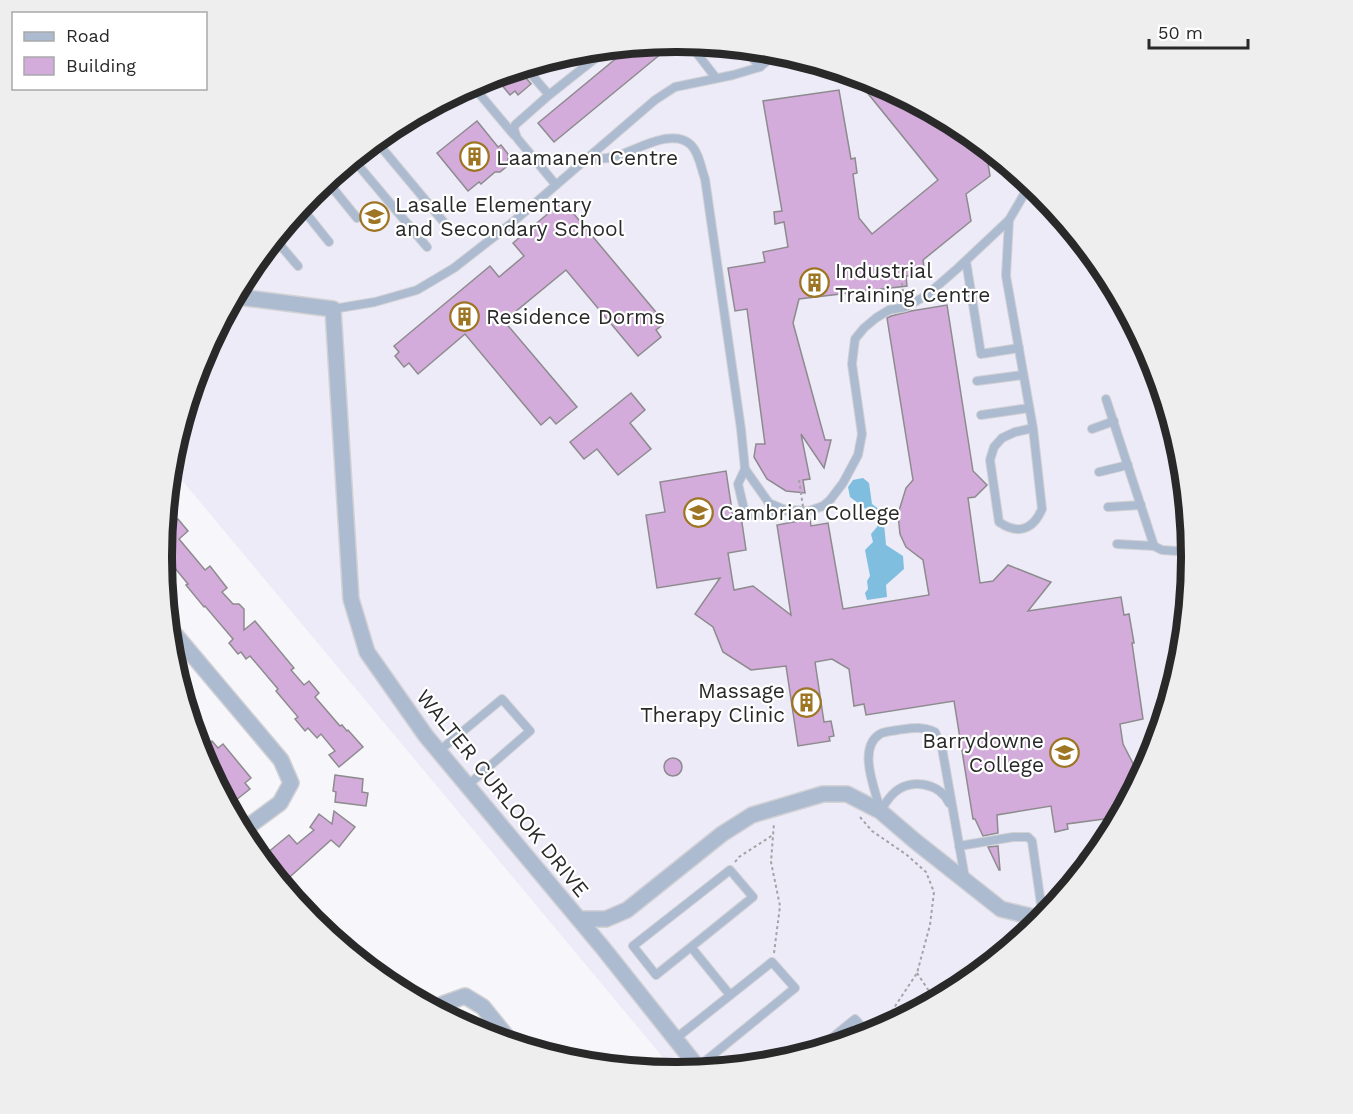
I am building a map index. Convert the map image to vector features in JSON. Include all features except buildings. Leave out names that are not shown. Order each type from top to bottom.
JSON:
[{"type":"street","points":[[244,298],[333,309]]},
{"type":"street","name":"WALTER CURLOOK DRIVE","points":[[333,309],[351,600],[367,652],[426,736],[579,919],[606,919],[627,910],[722,834],[752,815],[823,794],[847,794],[880,811],[1001,909],[1031,916]]},
{"type":"street","points":[[179,639],[281,760],[291,783],[280,803],[250,825]]},
{"type":"street","points":[[579,919],[693,1061]]},
{"type":"street","points":[[443,1004],[465,996],[483,1007],[503,1031]]},
{"type":"lane","points":[[697,53],[716,78]]},
{"type":"lane","points":[[754,59],[760,67]]},
{"type":"lane","points":[[517,138],[515,125],[594,60]]},
{"type":"lane","points":[[333,309],[375,302],[417,290],[454,268],[513,222],[655,100],[675,87],[760,67],[767,61]]},
{"type":"lane","points":[[531,74],[549,95]]},
{"type":"lane","points":[[479,93],[556,185]]},
{"type":"lane","points":[[585,160],[613,157],[663,138],[685,141],[691,144],[696,152],[705,179],[745,469],[769,503],[792,510],[809,511],[823,506],[843,483],[858,456],[862,435],[852,364],[855,339],[864,327],[889,310],[906,307],[927,296],[1009,220],[1025,193]]},
{"type":"lane","points":[[382,148],[447,226]]},
{"type":"lane","points":[[359,166],[427,247]]},
{"type":"lane","points":[[333,188],[357,218]]},
{"type":"lane","points":[[307,214],[329,242]]},
{"type":"lane","points":[[1009,220],[1006,276],[1033,428],[1042,509],[1037,520],[1030,526],[1017,530],[999,522],[990,460],[994,447],[1002,438],[1033,428]]},
{"type":"lane","points":[[280,245],[298,266]]},
{"type":"lane","points":[[966,261],[981,354],[1019,348]]},
{"type":"lane","points":[[977,381],[1023,375]]},
{"type":"lane","points":[[1106,399],[1154,546]]},
{"type":"lane","points":[[981,415],[1029,408]]},
{"type":"lane","points":[[1092,429],[1114,421]]},
{"type":"lane","points":[[1099,472],[1128,465]]},
{"type":"lane","points":[[745,469],[738,484],[744,509],[748,514],[753,516],[792,510]]},
{"type":"lane","points":[[1108,507],[1141,506]]},
{"type":"lane","points":[[1117,544],[1154,546],[1162,550],[1181,551]]},
{"type":"lane","points":[[438,751],[502,699],[530,731],[468,785]]},
{"type":"lane","points":[[880,811],[868,760],[870,743],[881,733],[923,727],[935,732],[942,748],[965,880]]},
{"type":"lane","points":[[880,811],[896,791],[908,785],[924,784],[935,788],[946,797],[953,812]]},
{"type":"lane","points":[[959,846],[1013,837],[1028,837],[1032,840],[1041,906]]},
{"type":"lane","points":[[730,870],[753,897],[691,948],[656,975],[633,946],[730,870]]},
{"type":"lane","points":[[691,948],[730,995]]},
{"type":"lane","points":[[675,1039],[772,962],[795,988],[709,1060]]},
{"type":"lane","points":[[833,1037],[855,1019],[861,1026]]},
{"type":"path","points":[[901,277],[906,312]]},
{"type":"path","points":[[799,480],[805,520]]},
{"type":"path","points":[[854,798],[856,812],[872,831],[907,855],[926,872],[934,892],[930,925],[917,973],[890,1014]]},
{"type":"path","points":[[772,962],[780,906],[771,862],[776,808]]},
{"type":"path","points":[[730,870],[739,857],[773,835]]},
{"type":"path","points":[[917,973],[930,993]]},
{"type":"shaded area","name":"Cambrian College","points":[[676,52],[775,62],[839,79],[870,91],[929,120],[957,138],[984,157],[1033,200],[1056,224],[1096,277],[1129,334],[1143,364],[1164,426],[1171,459],[1177,491],[1181,557],[1177,623],[1171,655],[1164,688],[1143,750],[1129,780],[1096,837],[1056,890],[1033,914],[984,957],[957,976],[929,994],[870,1023],[839,1035],[775,1052],[709,1060],[666,1061],[179,476],[189,426],[210,364],[240,305],[276,250],[297,224],[344,178],[369,157],[424,120],[483,91],[514,79],[578,62]]},
{"type":"water","points":[[863,478],[869,483],[872,504],[880,510],[881,516],[876,518],[850,497],[848,487],[853,480]]},
{"type":"water","points":[[884,523],[886,545],[903,556],[904,569],[886,585],[887,597],[867,600],[865,593],[870,576],[865,550],[873,542],[871,534],[877,524]]},
{"type":"place","name":"Laamanen Centre","points":[[475,157]]},
{"type":"place","name":"Lasalle Elementary and Secondary School","points":[[374,216]]},
{"type":"place","name":"Industrial Training Centre","points":[[814,282]]},
{"type":"place","name":"Residence Dorms","points":[[465,316]]},
{"type":"place","name":"Cambrian College","points":[[698,512]]},
{"type":"place","name":"Massage Therapy Clinic","points":[[806,702]]},
{"type":"place","name":"Barrydowne College","points":[[1065,752]]}]
